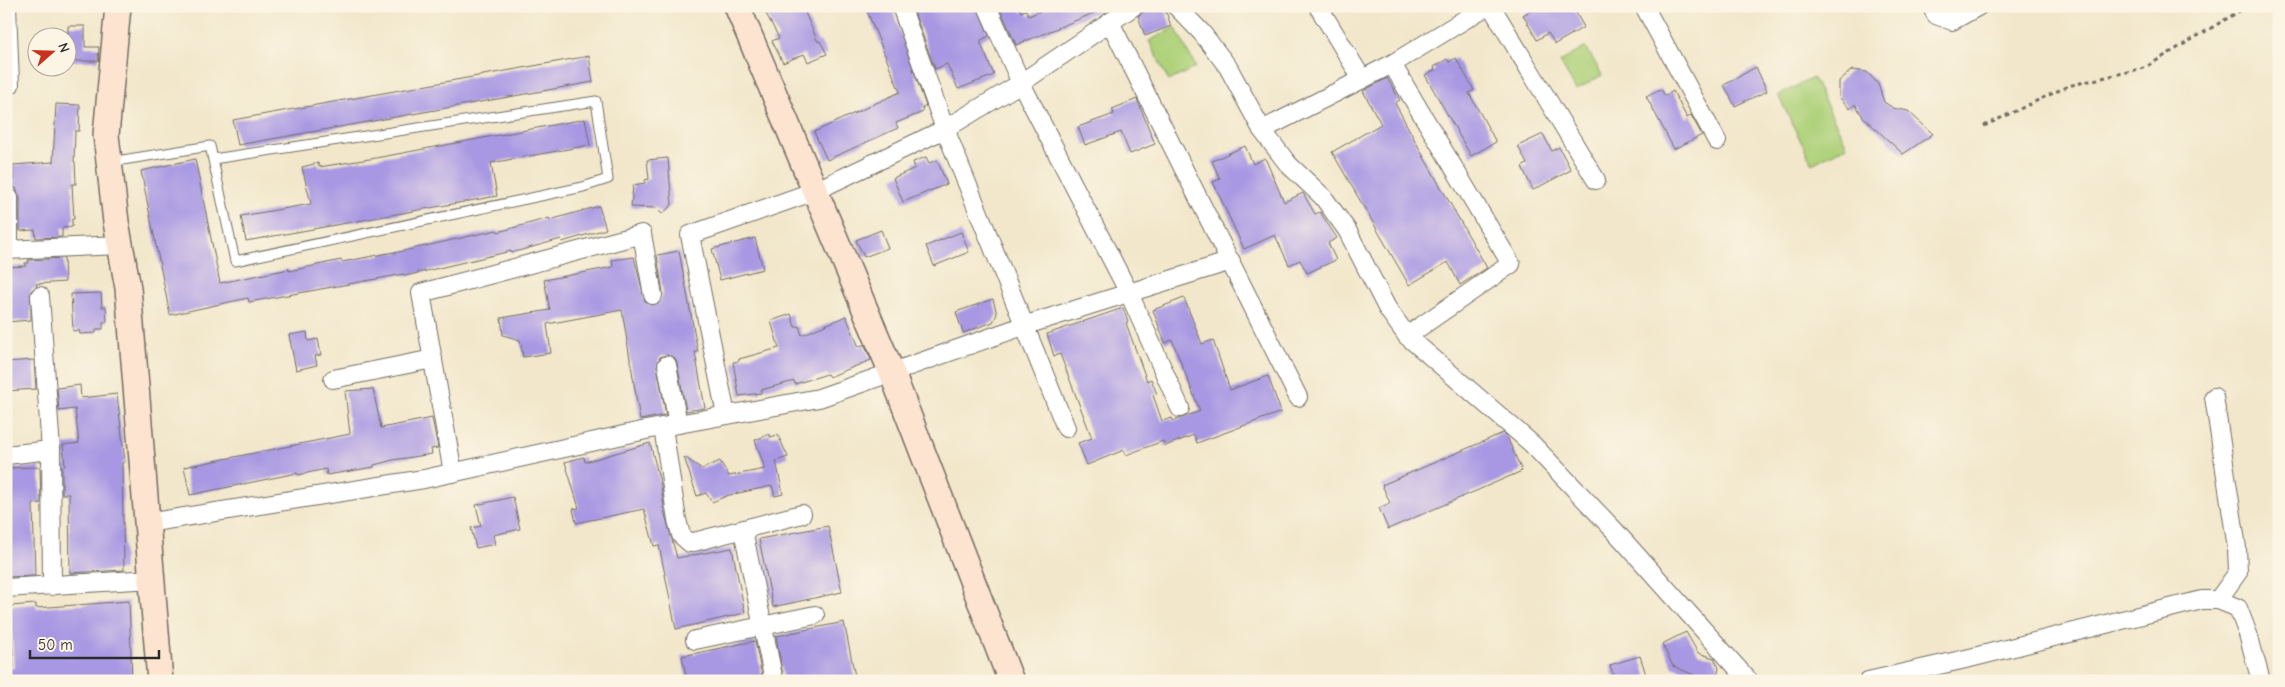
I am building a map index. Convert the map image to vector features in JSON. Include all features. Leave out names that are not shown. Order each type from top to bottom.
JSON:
[{"type":"street","points":[[6,85],[10,85],[7,6]]},
{"type":"street","points":[[118,6],[106,134],[120,245],[128,288],[160,681]]},
{"type":"street","points":[[737,6],[892,373],[1011,681]]},
{"type":"street","points":[[901,6],[945,129],[1023,326],[1066,428]]},
{"type":"street","points":[[987,6],[1021,83],[1129,293],[1180,408]]},
{"type":"street","points":[[726,415],[690,235],[815,191],[945,129],[1021,83],[1134,6]]},
{"type":"street","points":[[1176,6],[1202,33],[1228,67],[1262,130],[1288,164],[1323,197],[1348,230],[1387,308],[1407,336],[1532,444],[1614,530],[1749,681]]},
{"type":"street","points":[[1318,6],[1362,79]]},
{"type":"street","points":[[1262,130],[1392,64],[1466,12],[1487,6]]},
{"type":"street","points":[[1491,6],[1596,180]]},
{"type":"street","points":[[1644,6],[1717,141]]},
{"type":"street","points":[[1931,6],[1936,15],[1952,21],[1979,6]]},
{"type":"street","points":[[1110,22],[1298,397]]},
{"type":"street","points":[[1392,64],[1511,264],[1407,336]]},
{"type":"street","points":[[9,198],[8,250],[120,245]]},
{"type":"street","points":[[453,473],[421,293],[642,234],[654,295]]},
{"type":"street","points":[[147,523],[453,473],[670,425],[819,398],[1023,326],[1231,261]]},
{"type":"street","points":[[40,296],[51,450],[52,586]]},
{"type":"street","points":[[334,379],[433,359]]},
{"type":"street","points":[[667,365],[677,520],[681,535],[690,543],[802,514]]},
{"type":"street","points":[[2214,397],[2237,548],[2238,572],[2218,600]]},
{"type":"street","points":[[6,455],[51,450]]},
{"type":"street","points":[[743,530],[774,681]]},
{"type":"street","points":[[6,588],[152,579]]},
{"type":"street","points":[[1868,681],[1970,658],[2202,600],[2218,600],[2238,608],[2248,634],[2261,681]]},
{"type":"street","points":[[695,640],[815,615]]},
{"type":"lane","points":[[110,162],[210,146],[235,261],[583,187],[608,179],[596,101],[213,159]]},
{"type":"path","points":[[1984,126],[2068,86],[2144,68],[2248,6]]},
{"type":"green space","points":[[1175,27],[1196,67],[1169,81],[1149,41]]},
{"type":"green space","points":[[1586,47],[1602,75],[1576,90],[1560,62]]},
{"type":"green space","points":[[1813,78],[1847,146],[1812,164],[1778,95]]},
{"type":"building","points":[[762,6],[802,6],[818,42],[820,41],[827,54],[808,62],[804,54],[783,63],[772,41],[779,38]]},
{"type":"building","points":[[865,6],[891,6],[926,106],[922,108],[923,112],[896,123],[898,128],[827,160],[814,132],[900,92]]},
{"type":"building","points":[[912,6],[977,6],[989,36],[981,40],[981,44],[994,75],[958,89],[947,64],[935,69]]},
{"type":"building","points":[[999,6],[1019,6],[1021,12],[1026,10],[1029,16],[1052,6],[1111,6],[1016,45]]},
{"type":"building","points":[[1157,6],[1164,6],[1171,26],[1145,36],[1138,16]]},
{"type":"building","points":[[1539,6],[1572,6],[1584,27],[1555,44],[1548,33],[1537,40],[1523,15]]},
{"type":"building","points":[[68,26],[85,26],[85,47],[99,47],[98,61],[78,61],[78,28],[68,28]]},
{"type":"building","points":[[589,56],[593,82],[238,145],[233,120]]},
{"type":"building","points":[[1456,58],[1474,90],[1469,93],[1496,142],[1471,156],[1425,75],[1435,70],[1434,67],[1447,59],[1449,62]]},
{"type":"building","points":[[1756,67],[1767,91],[1735,106],[1724,85]]},
{"type":"building","points":[[1852,70],[1867,72],[1878,84],[1884,102],[1893,108],[1908,111],[1933,134],[1903,154],[1863,117],[1855,104],[1850,109],[1839,97],[1839,81]]},
{"type":"building","points":[[1387,78],[1400,100],[1395,103],[1487,268],[1460,285],[1448,262],[1409,285],[1332,152],[1381,124],[1363,91]]},
{"type":"building","points":[[1661,89],[1665,96],[1673,91],[1687,118],[1691,115],[1702,135],[1674,149],[1646,96]]},
{"type":"building","points":[[1137,99],[1155,144],[1130,154],[1121,132],[1085,145],[1078,127],[1114,114],[1112,109]]},
{"type":"building","points":[[56,104],[80,105],[79,131],[75,131],[74,162],[76,184],[72,184],[74,219],[72,219],[72,227],[62,228],[62,237],[36,238],[35,230],[20,231],[20,198],[16,188],[13,188],[13,165],[53,162]]},
{"type":"building","points":[[585,119],[590,145],[491,163],[497,196],[246,241],[241,216],[311,204],[302,167],[318,163],[319,167],[376,158]]},
{"type":"building","points":[[1543,134],[1552,151],[1559,147],[1571,170],[1533,190],[1522,167],[1527,164],[1518,146]]},
{"type":"building","points":[[1245,146],[1253,164],[1265,158],[1284,202],[1303,193],[1315,214],[1320,212],[1337,238],[1328,243],[1336,260],[1307,273],[1300,260],[1289,265],[1275,235],[1244,249],[1213,182],[1220,179],[1212,161]]},
{"type":"building","points":[[926,157],[929,163],[937,160],[947,184],[903,202],[893,178],[915,168],[913,162]]},
{"type":"building","points":[[668,158],[672,205],[662,214],[656,208],[631,207],[633,185],[645,183],[645,180],[649,179],[647,160]]},
{"type":"building","points":[[195,159],[220,283],[341,260],[342,262],[394,253],[497,230],[498,232],[599,206],[606,229],[562,242],[561,239],[511,253],[511,251],[405,276],[404,274],[249,302],[248,298],[170,315],[141,171]]},
{"type":"building","points":[[881,230],[888,248],[864,257],[856,240]]},
{"type":"building","points":[[961,232],[969,252],[934,266],[926,246]]},
{"type":"building","points":[[755,238],[763,269],[720,280],[712,249]]},
{"type":"building","points":[[679,251],[698,352],[695,352],[705,408],[686,411],[677,363],[675,358],[666,355],[660,357],[657,366],[666,415],[640,420],[622,310],[547,324],[551,353],[523,357],[520,340],[503,335],[501,318],[550,310],[544,280],[613,267],[612,260],[634,257],[645,301],[650,305],[659,303],[663,293],[657,255]]},
{"type":"building","points":[[64,258],[65,282],[36,284],[37,286],[31,291],[31,320],[6,322],[6,267],[26,266],[25,263],[29,263],[28,260]]},
{"type":"building","points":[[101,293],[102,307],[106,307],[107,322],[103,322],[103,329],[96,329],[96,333],[80,334],[79,330],[73,331],[71,294]]},
{"type":"building","points":[[1184,298],[1202,344],[1213,340],[1230,390],[1268,376],[1281,412],[1197,443],[1194,435],[1165,446],[1163,441],[1126,455],[1124,450],[1087,465],[1078,443],[1092,438],[1060,354],[1054,356],[1047,334],[1123,308],[1128,322],[1126,323],[1147,381],[1151,379],[1157,394],[1153,395],[1162,421],[1172,418],[1173,421],[1200,411],[1172,340],[1165,343],[1153,310]]},
{"type":"building","points":[[993,299],[997,314],[993,322],[963,333],[956,312]]},
{"type":"building","points":[[791,314],[795,327],[799,326],[802,335],[846,316],[859,347],[864,344],[871,360],[829,377],[827,374],[795,384],[794,381],[761,390],[761,393],[739,396],[733,362],[779,348],[771,321]]},
{"type":"building","points":[[307,332],[308,341],[318,339],[321,355],[315,356],[317,365],[296,370],[289,335]]},
{"type":"building","points":[[34,360],[36,389],[6,391],[6,362]]},
{"type":"building","points":[[80,385],[81,398],[117,394],[125,462],[122,463],[124,570],[70,573],[69,494],[62,494],[62,466],[65,466],[63,445],[79,443],[75,409],[59,411],[57,388]]},
{"type":"building","points":[[373,389],[381,428],[432,418],[438,448],[431,449],[432,454],[393,460],[374,465],[374,467],[327,475],[326,469],[298,475],[297,473],[190,495],[184,467],[350,434],[345,391]]},
{"type":"building","points":[[1503,433],[1507,437],[1522,471],[1388,529],[1379,508],[1390,503],[1382,485]]},
{"type":"building","points":[[770,434],[770,437],[778,435],[788,457],[776,461],[783,494],[775,496],[772,486],[729,495],[712,502],[706,493],[697,496],[684,457],[702,469],[720,461],[729,476],[765,469],[755,440]]},
{"type":"building","points":[[650,443],[661,486],[663,507],[677,558],[732,548],[745,613],[676,629],[659,545],[654,546],[644,509],[576,523],[573,509],[579,508],[565,462],[584,457],[585,462]]},
{"type":"building","points":[[40,467],[41,503],[33,504],[35,576],[6,577],[6,468]]},
{"type":"building","points":[[513,497],[520,529],[493,535],[495,544],[476,548],[471,528],[481,526],[476,505]]},
{"type":"building","points":[[828,526],[842,592],[773,607],[759,539]]},
{"type":"building","points":[[129,601],[132,681],[6,681],[6,668],[14,668],[10,606],[36,604],[36,608]]},
{"type":"building","points":[[844,622],[856,681],[784,681],[776,636]]},
{"type":"building","points":[[1686,632],[1698,653],[1714,658],[1719,668],[1717,678],[1713,681],[1695,681],[1694,675],[1673,666],[1662,644]]},
{"type":"building","points":[[755,641],[763,681],[687,681],[682,656]]},
{"type":"building","points":[[1640,656],[1648,681],[1615,681],[1610,665]]}]
